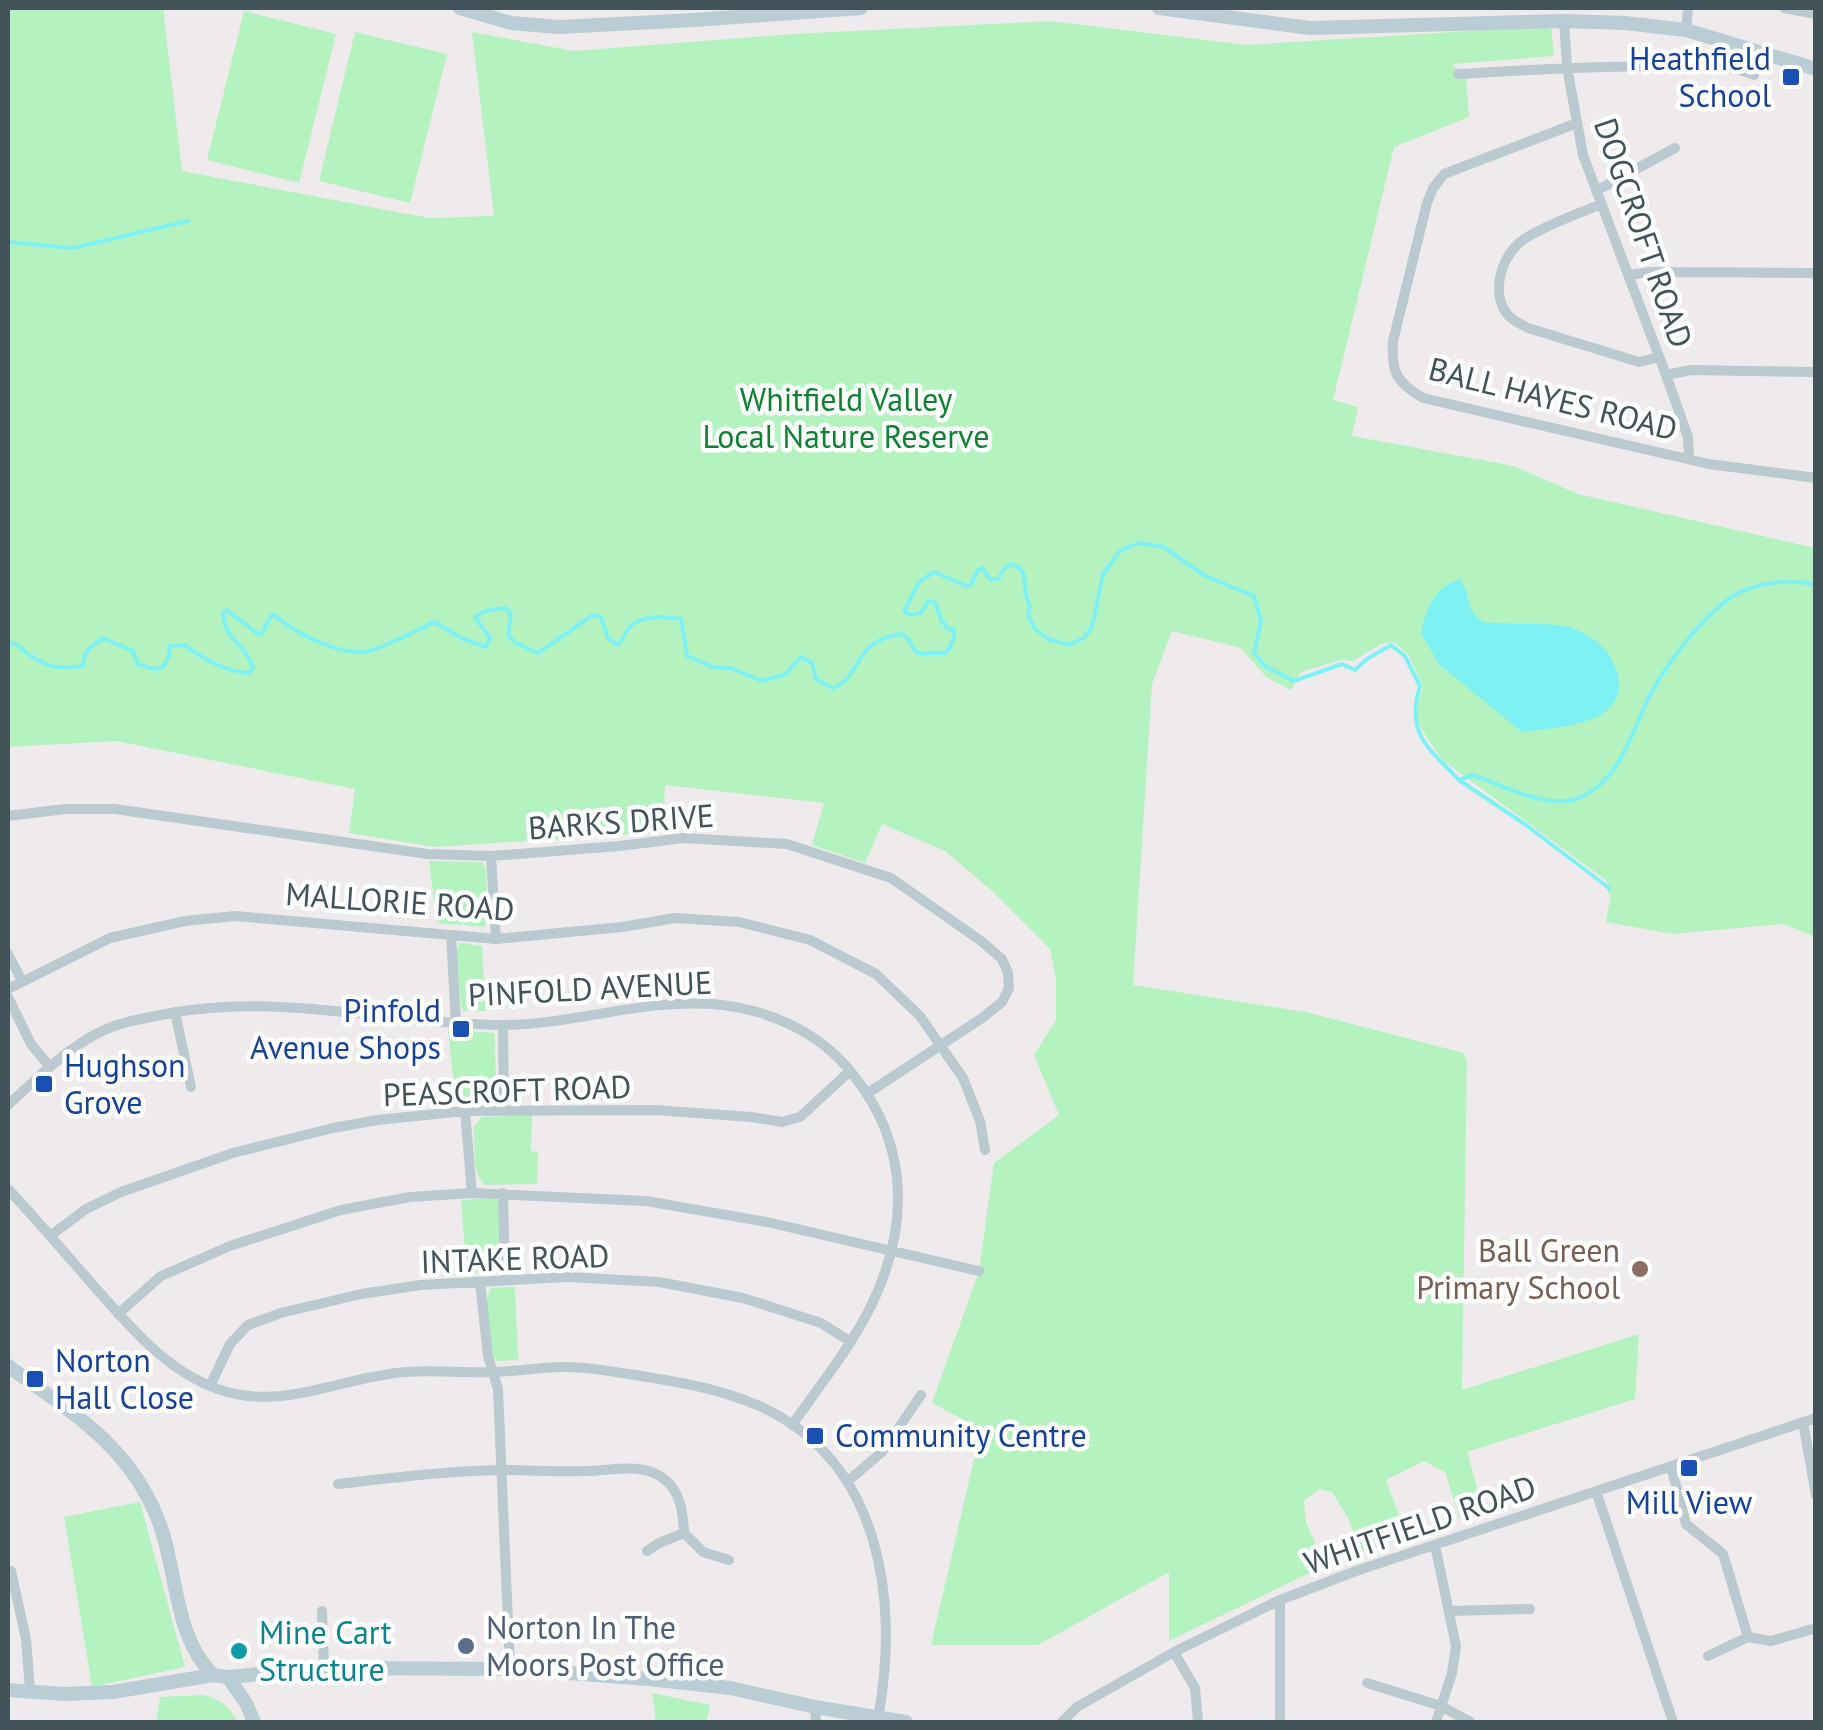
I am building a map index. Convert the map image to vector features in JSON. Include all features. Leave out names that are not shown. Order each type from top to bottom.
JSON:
[{"type":"street","points":[[460,8],[511,23],[559,27],[693,14],[862,8]]},
{"type":"street","points":[[1160,8],[1222,11],[1271,24],[1310,28],[1564,20],[1625,22],[1686,30],[1816,69]]},
{"type":"street","points":[[1686,30],[1688,8]]},
{"type":"street","points":[[1784,8],[1816,14]]},
{"type":"street","name":"DOGCROFT ROAD","points":[[1564,20],[1567,67],[1583,155],[1688,437],[1689,458]]},
{"type":"street","points":[[1666,51],[1666,67]]},
{"type":"street","points":[[1458,74],[1567,67],[1729,67],[1754,75]]},
{"type":"street","name":"BALL HAYES ROAD","points":[[1577,123],[1444,174],[1433,188],[1393,341],[1394,368],[1405,387],[1423,398],[1710,464],[1816,478]]},
{"type":"street","points":[[1596,191],[1675,148]]},
{"type":"street","points":[[1601,204],[1524,238],[1512,249],[1504,262],[1498,292],[1505,312],[1528,328],[1639,362],[1659,357]]},
{"type":"street","points":[[1628,274],[1816,273]]},
{"type":"street","points":[[1666,375],[1691,370],[1816,372]]},
{"type":"street","name":"BARKS DRIVE","points":[[8,816],[65,809],[115,809],[427,854],[491,856],[683,838],[787,844],[891,878],[981,941],[1002,960],[1008,974],[1009,988],[1002,1002],[868,1093]]},
{"type":"street","points":[[491,856],[496,939]]},
{"type":"street","name":"MALLORIE ROAD","points":[[8,993],[22,981],[110,938],[185,921],[235,916],[496,939],[675,918],[738,922],[810,940],[876,974],[920,1016],[963,1078],[980,1120],[985,1150]]},
{"type":"street","points":[[451,935],[456,1022]]},
{"type":"street","points":[[8,954],[22,981]]},
{"type":"street","points":[[8,993],[31,1044],[50,1067]]},
{"type":"street","name":"PINFOLD AVENUE","points":[[8,1104],[96,1034],[125,1022],[231,1006],[272,1005],[503,1025],[553,1022],[680,1003],[746,1008],[786,1022],[840,1059],[868,1093],[885,1125],[898,1181],[898,1218],[883,1280],[851,1342],[792,1425]]},
{"type":"street","points":[[176,1012],[190,1086]]},
{"type":"street","points":[[503,1025],[504,1110]]},
{"type":"street","name":"PEASCROFT ROAD","points":[[50,1236],[86,1209],[121,1192],[233,1153],[377,1120],[465,1111],[655,1110],[782,1122],[800,1117],[850,1071]]},
{"type":"street","points":[[465,1111],[472,1194]]},
{"type":"street","points":[[8,1189],[154,1350],[210,1386],[244,1396],[286,1397],[403,1372],[567,1367],[705,1387],[759,1406],[792,1425],[825,1453],[848,1481],[874,1542],[884,1588],[884,1658],[878,1718]]},
{"type":"street","points":[[504,1193],[505,1280]]},
{"type":"street","points":[[118,1314],[161,1276],[230,1246],[341,1210],[410,1197],[504,1193],[646,1201],[766,1222],[979,1271]]},
{"type":"street","name":"INTAKE ROAD","points":[[210,1386],[230,1344],[248,1324],[281,1312],[421,1284],[566,1278],[659,1282],[743,1298],[821,1323],[851,1342]]},
{"type":"street","points":[[480,1282],[488,1356],[498,1389],[510,1669]]},
{"type":"street","points":[[8,1366],[70,1409],[100,1434],[127,1465],[159,1520],[179,1603],[202,1663],[246,1702],[254,1722]]},
{"type":"street","points":[[848,1481],[882,1452],[921,1395]]},
{"type":"street","name":"WHITFIELD ROAD","points":[[1062,1722],[1076,1707],[1174,1652],[1280,1600],[1435,1544],[1816,1418]]},
{"type":"street","points":[[1804,1422],[1816,1495]]},
{"type":"street","points":[[1670,1466],[1686,1524],[1723,1554],[1748,1637]]},
{"type":"street","points":[[338,1484],[421,1474],[637,1468],[662,1476],[676,1491],[684,1534],[702,1552],[729,1560]]},
{"type":"street","points":[[1596,1491],[1673,1722]]},
{"type":"street","points":[[647,1552],[659,1542],[684,1534]]},
{"type":"street","points":[[1435,1544],[1456,1646],[1436,1722]]},
{"type":"street","points":[[11,1571],[26,1640],[30,1690]]},
{"type":"street","points":[[1280,1600],[1280,1722]]},
{"type":"street","points":[[1449,1611],[1530,1609]]},
{"type":"street","points":[[322,1611],[324,1668]]},
{"type":"street","points":[[1708,1656],[1748,1637],[1771,1642],[1816,1628]]},
{"type":"street","points":[[1174,1652],[1195,1688],[1198,1722]]},
{"type":"street","points":[[8,1690],[113,1692],[220,1676],[324,1668],[510,1669],[714,1686],[815,1715],[906,1722]]},
{"type":"street","points":[[1367,1683],[1442,1706],[1470,1722]]},
{"type":"green space","name":"Whitfield Valley Local Nature Reserve","points":[[8,8],[163,8],[182,171],[429,218],[494,216],[472,32],[574,51],[794,34],[1050,21],[1247,45],[1551,26],[1554,56],[1452,64],[1466,78],[1469,117],[1394,147],[1333,400],[1358,407],[1352,436],[1514,466],[1578,494],[1815,548],[1815,937],[1783,924],[1673,934],[1606,922],[1611,895],[1607,881],[1441,759],[1417,722],[1423,687],[1409,656],[1394,642],[1381,644],[1353,661],[1341,660],[1301,672],[1291,690],[1266,677],[1241,648],[1172,631],[1152,684],[1133,985],[1306,1012],[1464,1053],[1467,1062],[1462,1390],[1639,1334],[1635,1399],[1467,1452],[1483,1508],[1460,1519],[1445,1472],[1424,1461],[1386,1480],[1407,1537],[1361,1552],[1349,1520],[1332,1492],[1319,1489],[1304,1501],[1306,1523],[1326,1565],[1169,1641],[1169,1572],[1038,1645],[931,1645],[981,1429],[932,1403],[979,1271],[994,1163],[1059,1115],[1034,1055],[1056,1020],[1056,980],[1050,949],[945,851],[882,824],[865,863],[812,845],[824,803],[665,785],[663,832],[435,847],[349,833],[355,789],[116,741],[8,747]]},
{"type":"green space","points":[[244,11],[336,34],[299,183],[207,160]]},
{"type":"green space","points":[[355,32],[447,54],[410,203],[319,181]]},
{"type":"green space","points":[[429,861],[482,862],[486,869],[488,921],[484,927],[437,923]]},
{"type":"green space","points":[[460,943],[482,946],[486,1011],[464,1011],[461,1007],[456,952]]},
{"type":"green space","points":[[448,1030],[495,1033],[493,1101],[456,1103]]},
{"type":"green space","points":[[532,1115],[531,1151],[538,1152],[537,1184],[485,1185],[476,1166],[474,1126],[482,1117]]},
{"type":"green space","points":[[494,1198],[499,1202],[499,1270],[467,1274],[461,1200]]},
{"type":"green space","points":[[515,1287],[518,1360],[498,1361],[492,1357],[486,1312],[488,1295],[491,1288]]},
{"type":"green space","points":[[140,1502],[185,1667],[92,1687],[64,1517]]},
{"type":"green space","points":[[652,1693],[710,1705],[706,1722],[656,1722]]},
{"type":"green space","points":[[202,1695],[224,1704],[237,1722],[156,1722],[160,1697]]},
{"type":"water","points":[[1460,580],[1470,606],[1483,622],[1567,627],[1595,641],[1611,658],[1617,672],[1619,690],[1614,703],[1589,720],[1522,732],[1440,665],[1421,634],[1438,593]]},
{"type":"waterway","points":[[8,242],[73,248],[188,221]]},
{"type":"waterway","points":[[8,643],[46,664],[72,667],[83,666],[89,649],[103,638],[133,651],[138,664],[153,669],[163,667],[170,646],[184,645],[214,664],[249,673],[253,668],[250,660],[225,622],[223,613],[227,610],[258,634],[274,615],[319,642],[357,652],[376,649],[435,622],[486,647],[490,638],[475,617],[506,608],[511,615],[508,635],[538,653],[593,615],[601,617],[608,638],[618,645],[630,627],[643,619],[675,618],[681,619],[687,656],[762,681],[786,674],[801,657],[812,663],[816,679],[833,688],[843,683],[866,651],[885,638],[901,634],[917,653],[947,651],[954,629],[948,629],[941,620],[935,602],[928,601],[921,613],[911,615],[904,611],[919,582],[934,572],[966,586],[971,585],[982,568],[990,579],[998,579],[1013,564],[1024,577],[1030,605],[1028,616],[1035,629],[1050,640],[1069,645],[1090,631],[1103,574],[1121,550],[1139,543],[1164,547],[1205,576],[1254,596],[1261,621],[1254,653],[1265,666],[1294,681],[1342,664],[1355,670],[1391,645],[1405,656],[1420,686],[1416,716],[1423,739],[1459,780],[1473,775],[1524,794],[1564,801],[1591,791],[1614,769],[1668,666],[1720,606],[1734,595],[1765,584],[1816,585]]},
{"type":"waterway","points":[[1459,780],[1609,888]]},
{"type":"place","name":"Heathfield School","points":[[1791,77]]},
{"type":"place","name":"Pinfold Avenue Shops","points":[[461,1029]]},
{"type":"place","name":"Hughson Grove","points":[[44,1084]]},
{"type":"place","name":"Ball Green Primary School","points":[[1640,1269]]},
{"type":"place","name":"Norton Hall Close","points":[[35,1379]]},
{"type":"place","name":"Community Centre","points":[[815,1436]]},
{"type":"place","name":"Mill View","points":[[1689,1468]]},
{"type":"place","name":"Norton In The Moors Post Office","points":[[466,1646]]},
{"type":"place","name":"Mine Cart Structure","points":[[239,1651]]}]
